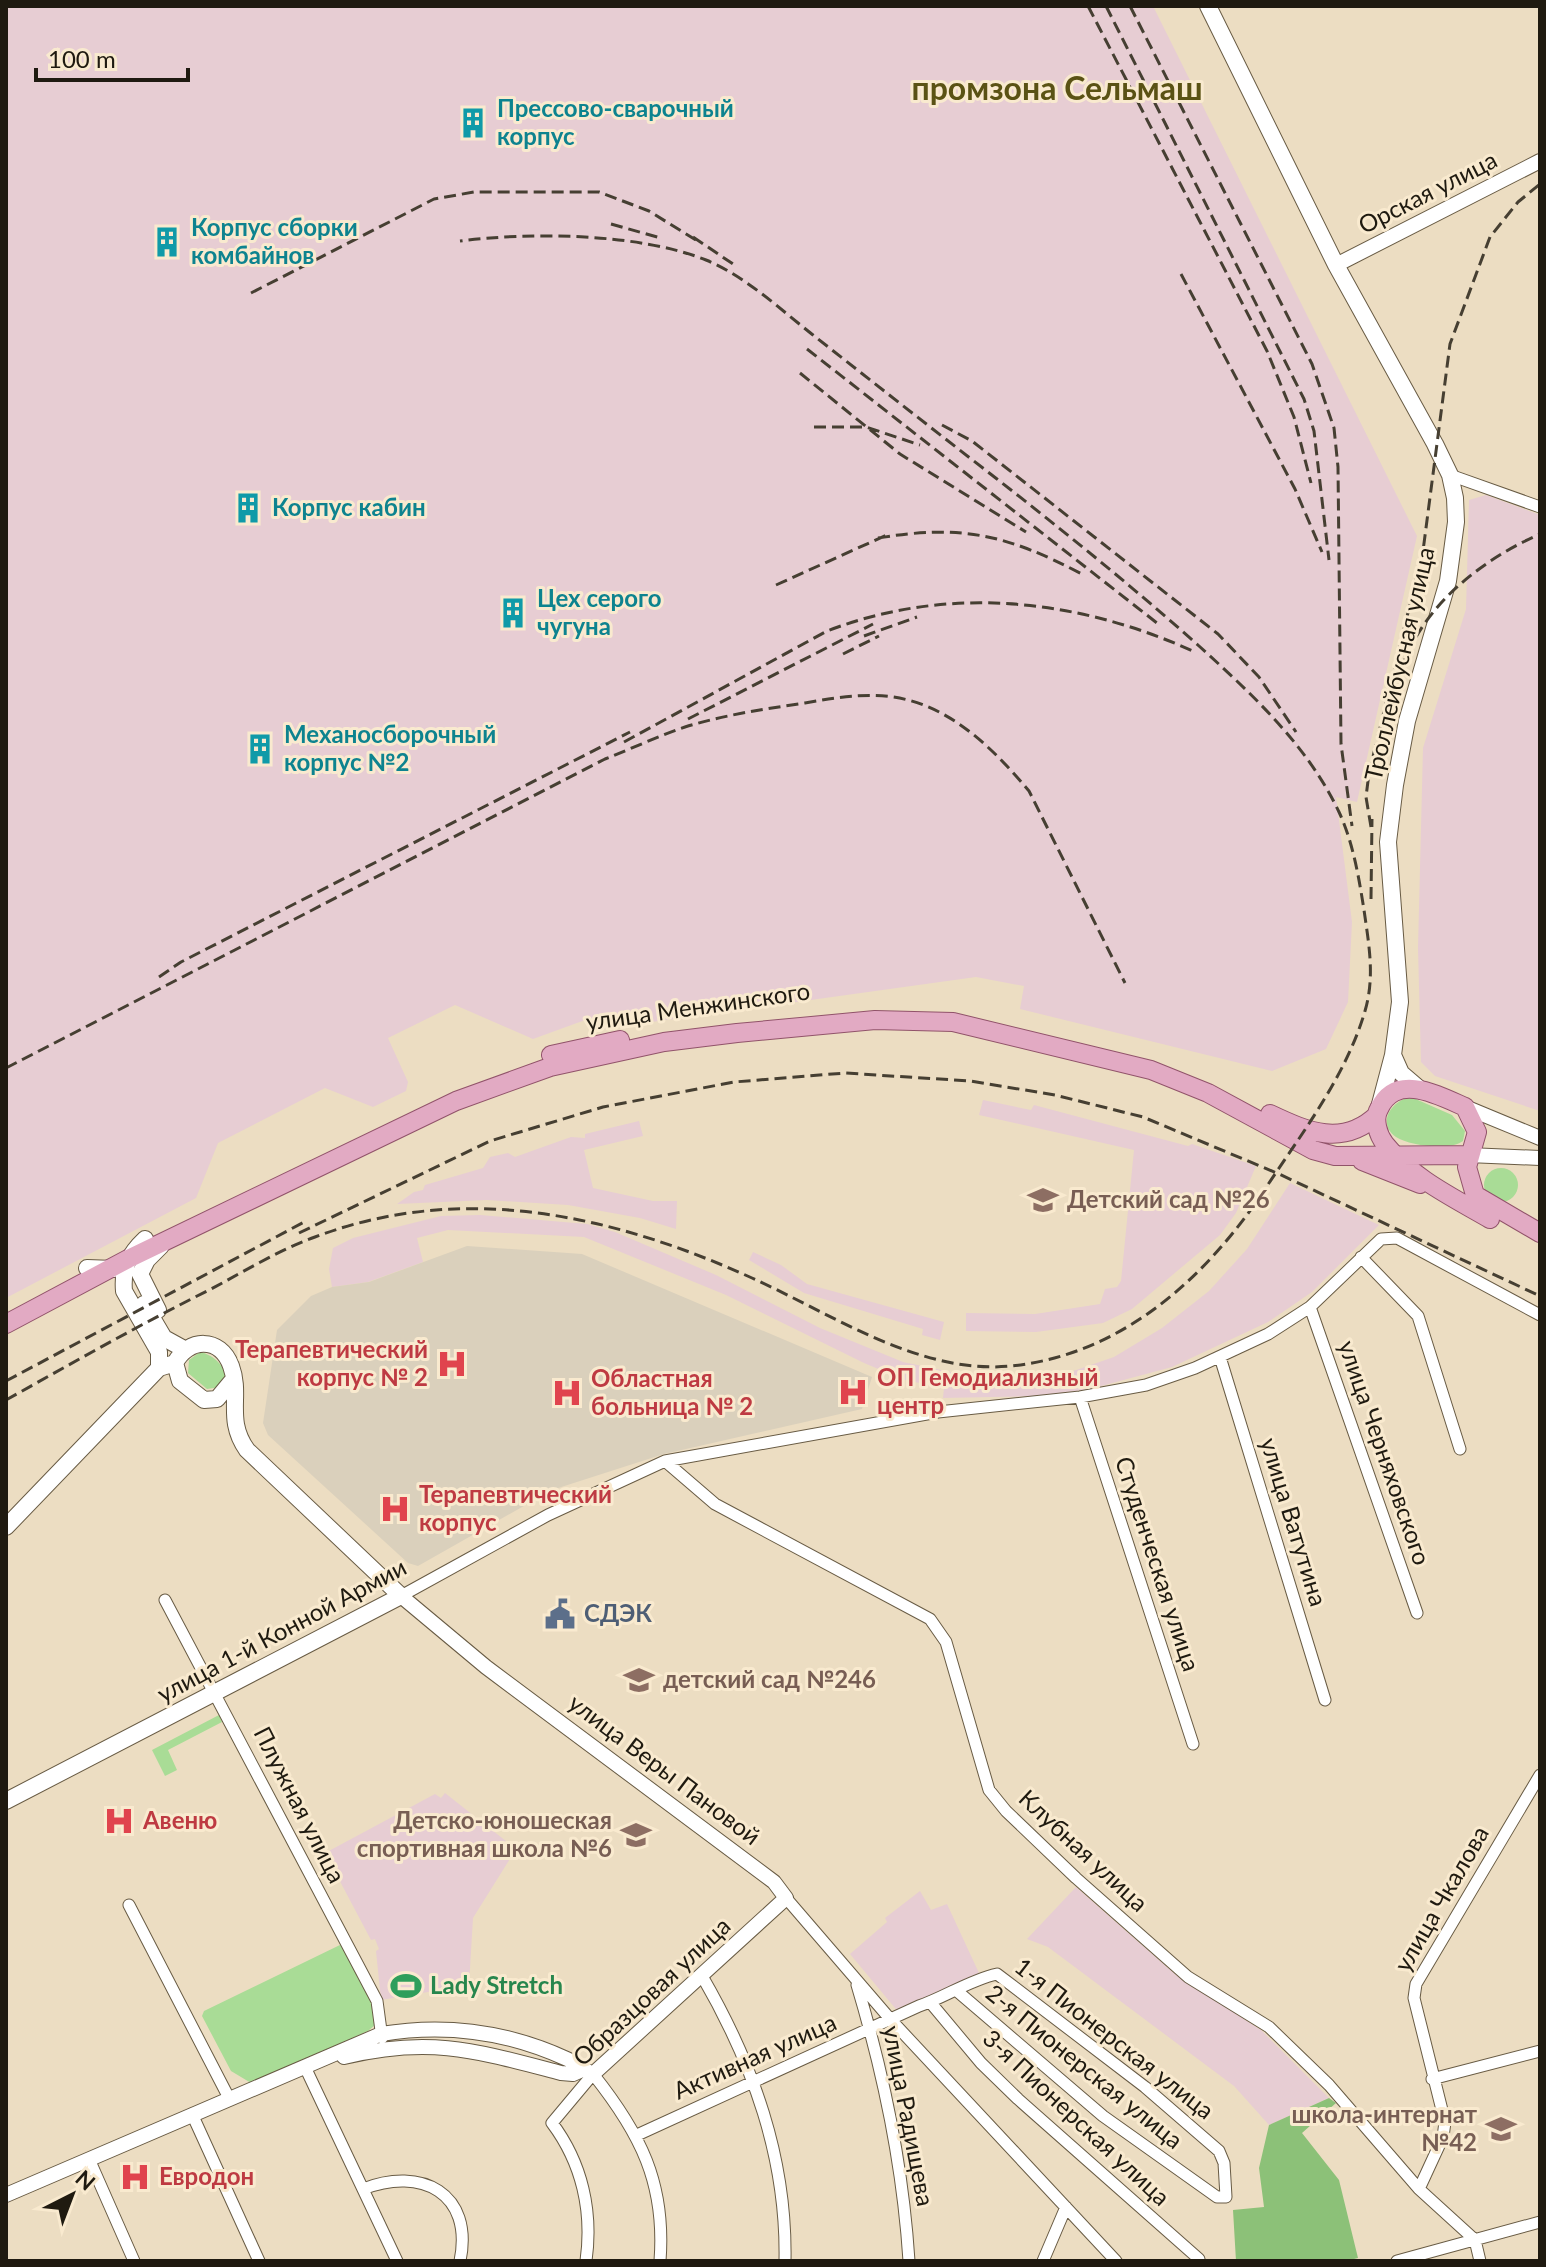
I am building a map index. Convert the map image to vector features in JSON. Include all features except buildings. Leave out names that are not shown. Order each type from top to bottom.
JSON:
[{"type":"main road","name":"Троллейбусная улица","points":[[1208,6],[1336,265],[1450,475],[1455,510],[1454,547],[1443,601],[1407,721],[1388,842],[1400,1002],[1393,1055],[1378,1111]]},
{"type":"main road","name":"улица Менжинского","points":[[6,1311],[155,1242],[451,1091],[592,1044],[736,1022],[882,1010],[969,1017],[1139,1058],[1212,1086],[1288,1130]]},
{"type":"main road","points":[[1393,1055],[1401,1073],[1422,1091]]},
{"type":"main road","points":[[1288,1130],[1325,1136],[1355,1131],[1398,1089],[1422,1091],[1465,1107],[1477,1132],[1468,1155],[1469,1182],[1475,1195],[1540,1233]]},
{"type":"main road","points":[[1378,1111],[1377,1128],[1384,1143],[1413,1174],[1490,1219]]},
{"type":"main road","points":[[1288,1130],[1313,1150],[1356,1158],[1410,1180],[1540,1245]]},
{"type":"main road","points":[[1356,1158],[1468,1155]]},
{"type":"main road","points":[[90,1272],[111,1281],[124,1276],[155,1242]]},
{"type":"main road","points":[[155,1242],[142,1267],[141,1282],[172,1333],[175,1373],[180,1381],[204,1400],[217,1399],[232,1381]]},
{"type":"main road","name":"улица Менжинского","points":[[6,1324],[90,1272],[124,1276],[155,1242]]},
{"type":"main road","points":[[124,1276],[174,1355]]},
{"type":"main road","points":[[124,1276],[174,1355]]},
{"type":"main road","name":"улица Веры Пановой","points":[[174,1355],[207,1343],[222,1353],[232,1367],[234,1423],[247,1450],[401,1596]]},
{"type":"main road","points":[[6,1527],[174,1355]]},
{"type":"main road","name":"улица 1-й Конной Армии","points":[[6,1801],[401,1596]]},
{"type":"street","name":"Орская улица","points":[[1336,265],[1540,161]]},
{"type":"street","points":[[1450,475],[1540,507]]},
{"type":"street","points":[[1465,1107],[1540,1138]]},
{"type":"street","points":[[1468,1155],[1540,1158]]},
{"type":"street","name":"улица 1-й Конной Армии","points":[[401,1596],[548,1515],[665,1461],[938,1412],[1080,1397],[1146,1385],[1220,1357],[1268,1334],[1310,1307],[1381,1239],[1397,1238],[1540,1315]]},
{"type":"street","points":[[1361,1257],[1418,1316],[1460,1449]]},
{"type":"street","name":"улица Черняховского","points":[[1310,1307],[1417,1613]]},
{"type":"street","name":"улица Ватутина","points":[[1220,1357],[1325,1700]]},
{"type":"street","name":"Студенческая улица","points":[[1080,1397],[1193,1744]]},
{"type":"street","name":"Клубная улица","points":[[665,1461],[715,1504],[930,1619],[946,1642],[989,1790],[1006,1811],[1188,1977],[1269,2027],[1329,2085],[1419,2189],[1475,2240]]},
{"type":"street","name":"улица Веры Пановой","points":[[401,1596],[486,1667],[774,1882],[891,2020],[1116,2261]]},
{"type":"street","name":"Плужная улица","points":[[165,1600],[377,2001],[382,2041]]},
{"type":"street","name":"улица Чкалова","points":[[1419,2189],[1443,2137],[1445,2122],[1414,1998],[1416,1984],[1540,1775]]},
{"type":"street","name":"Образцовая улица","points":[[586,2261],[588,2224],[581,2178],[563,2138],[552,2123],[588,2072],[702,1976],[786,1898]]},
{"type":"street","points":[[129,1905],[229,2098]]},
{"type":"street","name":"1-я Пионерская улица","points":[[891,2020],[982,1977],[997,1974],[1133,2077],[1219,2151],[1224,2163],[1226,2197]]},
{"type":"street","points":[[702,1976],[724,2013],[753,2082],[777,2154],[785,2261]]},
{"type":"street","name":"улица Радищева","points":[[856,1980],[870,2029],[904,2195],[909,2261]]},
{"type":"street","name":"2-я Пионерская улица","points":[[957,1991],[1103,2116],[1217,2197],[1226,2197]]},
{"type":"street","name":"3-я Пионерская улица","points":[[930,2002],[953,2032],[1009,2090],[1199,2259]]},
{"type":"street","name":"Активная улица","points":[[637,2135],[891,2020]]},
{"type":"street","points":[[6,2195],[305,2067],[420,2028],[467,2028],[546,2050],[588,2072],[637,2135],[657,2195],[660,2261]]},
{"type":"street","points":[[463,2048],[467,2028]]},
{"type":"street","points":[[382,2041],[463,2048],[561,2073],[588,2072]]},
{"type":"street","points":[[1432,2079],[1540,2051]]},
{"type":"street","points":[[305,2067],[397,2261]]},
{"type":"street","points":[[192,2114],[259,2261]]},
{"type":"street","points":[[89,2159],[134,2261]]},
{"type":"street","points":[[363,2189],[396,2178],[417,2180],[436,2189],[452,2203],[461,2222],[464,2243],[460,2261]]},
{"type":"street","points":[[1043,2261],[1066,2207]]},
{"type":"street","points":[[1397,2261],[1430,2257],[1475,2240],[1540,2222]]},
{"type":"street","points":[[1475,2240],[1480,2261]]},
{"type":"street","points":[[1096,2261],[1103,2247]]},
{"type":"shaded area","points":[[6,6],[1153,6],[1417,536],[1357,802],[1336,797],[1352,922],[1348,1002],[1326,1049],[1272,1071],[1020,1009],[1024,986],[976,977],[601,1029],[588,1019],[533,1039],[455,1005],[388,1038],[408,1082],[406,1091],[373,1107],[325,1088],[218,1143],[196,1198],[6,1298]]},
{"type":"shaded area","points":[[1486,495],[1540,515],[1540,1111],[1435,1076],[1421,1062],[1418,948],[1423,748],[1466,609],[1469,500]]},
{"type":"shaded area","points":[[983,1100],[1031,1110],[1034,1105],[1188,1146],[1192,1144],[1256,1166],[1236,1213],[1220,1235],[1132,1309],[1103,1323],[1036,1332],[966,1331],[966,1313],[1035,1314],[1100,1304],[1105,1289],[1117,1287],[1121,1281],[1134,1150],[979,1115]]},
{"type":"shaded area","points":[[639,1121],[643,1136],[584,1150],[593,1188],[653,1201],[677,1201],[676,1229],[640,1218],[568,1205],[487,1200],[397,1204],[414,1192],[423,1190],[425,1185],[483,1168],[490,1157],[508,1153],[515,1157],[571,1137],[585,1138],[585,1134]]},
{"type":"shaded area","points":[[1290,1183],[1379,1225],[1312,1292],[1268,1322],[1172,1367],[1090,1389],[1041,1396],[943,1398],[944,1388],[905,1380],[864,1363],[726,1295],[584,1237],[448,1230],[417,1238],[423,1262],[368,1282],[332,1287],[329,1269],[333,1248],[353,1238],[441,1216],[480,1215],[587,1224],[615,1232],[716,1275],[820,1328],[903,1362],[1008,1381],[1053,1378],[1114,1357],[1162,1328],[1209,1291],[1247,1249]]},
{"type":"shaded area","name":"Областная больница № 2","points":[[467,1246],[582,1254],[872,1377],[862,1409],[664,1454],[552,1490],[418,1566],[408,1563],[268,1435],[263,1423],[277,1330],[311,1296],[332,1287],[369,1282]]},
{"type":"shaded area","points":[[753,1252],[781,1265],[807,1284],[944,1322],[940,1340],[922,1335],[923,1329],[804,1293],[749,1260]]},
{"type":"shaded area","points":[[445,1793],[516,1849],[473,1918],[469,1985],[381,2000],[376,1951],[379,1949],[375,1939],[371,1940],[325,1853],[435,1794],[441,1798]]},
{"type":"shaded area","points":[[1076,1887],[1176,1975],[1261,2030],[1329,2098],[1269,2125],[1234,2086],[1048,1947],[1027,1939]]},
{"type":"shaded area","points":[[920,1891],[931,1910],[947,1904],[979,1973],[900,2014],[850,1954],[887,1922],[885,1918]]},
{"type":"green space","points":[[1411,1097],[1452,1115],[1465,1131],[1463,1141],[1449,1146],[1430,1146],[1396,1137],[1387,1125],[1389,1113],[1398,1103]]},
{"type":"green space","points":[[1501,1168],[1513,1173],[1518,1185],[1513,1197],[1501,1202],[1489,1197],[1484,1185],[1489,1173]]},
{"type":"green space","points":[[200,1352],[213,1357],[223,1367],[226,1376],[220,1387],[207,1389],[188,1373],[189,1360]]},
{"type":"green space","points":[[219,1715],[222,1722],[168,1750],[177,1770],[165,1776],[152,1750]]},
{"type":"green space","points":[[342,1944],[376,2006],[375,2025],[368,2031],[251,2083],[231,2071],[202,2016],[204,2011]]},
{"type":"green space","points":[[1329,2098],[1336,2103],[1302,2133],[1339,2180],[1358,2258],[1346,2261],[1236,2261],[1233,2210],[1264,2207],[1259,2168],[1269,2125]]},
{"type":"railway","points":[[1088,6],[1267,351],[1294,417],[1311,483]]},
{"type":"railway","points":[[1106,6],[1304,399],[1314,431],[1329,560]]},
{"type":"railway","points":[[1130,6],[1312,364],[1334,428],[1338,467],[1341,744],[1352,826]]},
{"type":"railway","points":[[1371,827],[1366,797],[1369,773],[1423,551],[1450,344],[1490,237],[1518,202],[1540,184]]},
{"type":"railway","points":[[251,293],[434,199],[474,192],[599,192],[649,211],[699,242]]},
{"type":"railway","points":[[611,224],[661,238]]},
{"type":"railway","points":[[6,1400],[288,1248],[371,1220],[426,1211],[482,1209],[537,1213],[646,1237],[752,1278],[877,1339],[943,1361],[977,1366],[1011,1366],[1051,1359],[1089,1346],[1125,1328],[1188,1281],[1216,1252],[1242,1221],[1308,1125],[1335,1081],[1357,1035],[1368,998],[1370,961],[1358,873],[1344,824],[1326,788],[1295,743],[1258,702],[1199,646],[1023,499],[735,275],[679,251],[617,240],[519,236],[460,241]]},
{"type":"railway","points":[[693,237],[733,264]]},
{"type":"railway","points":[[1181,274],[1295,489],[1322,552]]},
{"type":"railway","points":[[807,349],[1157,623]]},
{"type":"railway","points":[[800,373],[900,454],[1026,532]]},
{"type":"railway","points":[[942,425],[972,441],[1218,634],[1259,677],[1296,732]]},
{"type":"railway","points":[[814,427],[866,427],[920,445]]},
{"type":"railway","points":[[878,538],[935,532],[984,536],[1030,550],[1082,574]]},
{"type":"railway","points":[[776,585],[889,534]]},
{"type":"railway","points":[[1401,670],[1423,625],[1456,588],[1496,557],[1540,534]]},
{"type":"railway","points":[[624,742],[827,631],[873,616],[920,607],[966,603],[1013,604],[1060,610],[1106,620],[1195,652]]},
{"type":"railway","points":[[864,636],[917,617]]},
{"type":"railway","points":[[688,719],[873,624]]},
{"type":"railway","points":[[843,654],[879,636]]},
{"type":"railway","points":[[6,1068],[605,759],[714,719],[856,696],[895,697],[944,714],[975,736],[1004,763],[1029,791],[1125,983]]},
{"type":"railway","points":[[159,977],[181,962],[630,732]]},
{"type":"railway","points":[[1371,899],[1372,819]]},
{"type":"railway","points":[[299,1233],[490,1141],[603,1107],[734,1082],[845,1073],[970,1081],[1055,1095],[1143,1117],[1279,1174],[1540,1296]]},
{"type":"railway","points":[[6,1381],[306,1221]]},
{"type":"place","name":"Прессово-сварочный корпус","points":[[473,123]]},
{"type":"place","name":"Корпус сборки комбайнов","points":[[167,242]]},
{"type":"place","name":"Корпус кабин","points":[[248,508]]},
{"type":"place","name":"Цех серого чугуна","points":[[513,613]]},
{"type":"place","name":"Механосборочный корпус №2","points":[[260,749]]},
{"type":"place","name":"Детский сад №26","points":[[1043,1200]]},
{"type":"place","name":"Терапевтический корпус № 2","points":[[452,1364]]},
{"type":"place","name":"ОП Гемодиализный центр","points":[[853,1392]]},
{"type":"place","name":"Областная больница № 2","points":[[567,1393]]},
{"type":"place","name":"Терапевтический корпус","points":[[395,1509]]},
{"type":"place","name":"СДЭК","points":[[560,1614]]},
{"type":"place","name":"детский сад №246","points":[[639,1680]]},
{"type":"place","name":"Авеню","points":[[119,1821]]},
{"type":"place","name":"Детско-юношеская спортивная школа №6","points":[[636,1835]]},
{"type":"place","name":"Lady Stretch","points":[[406,1986]]},
{"type":"place","name":"школа-интернат №42","points":[[1501,2129]]},
{"type":"place","name":"Евродон","points":[[135,2177]]},
{"type":"district","name":"промзона Сельмаш","points":[[1057,89]]}]
